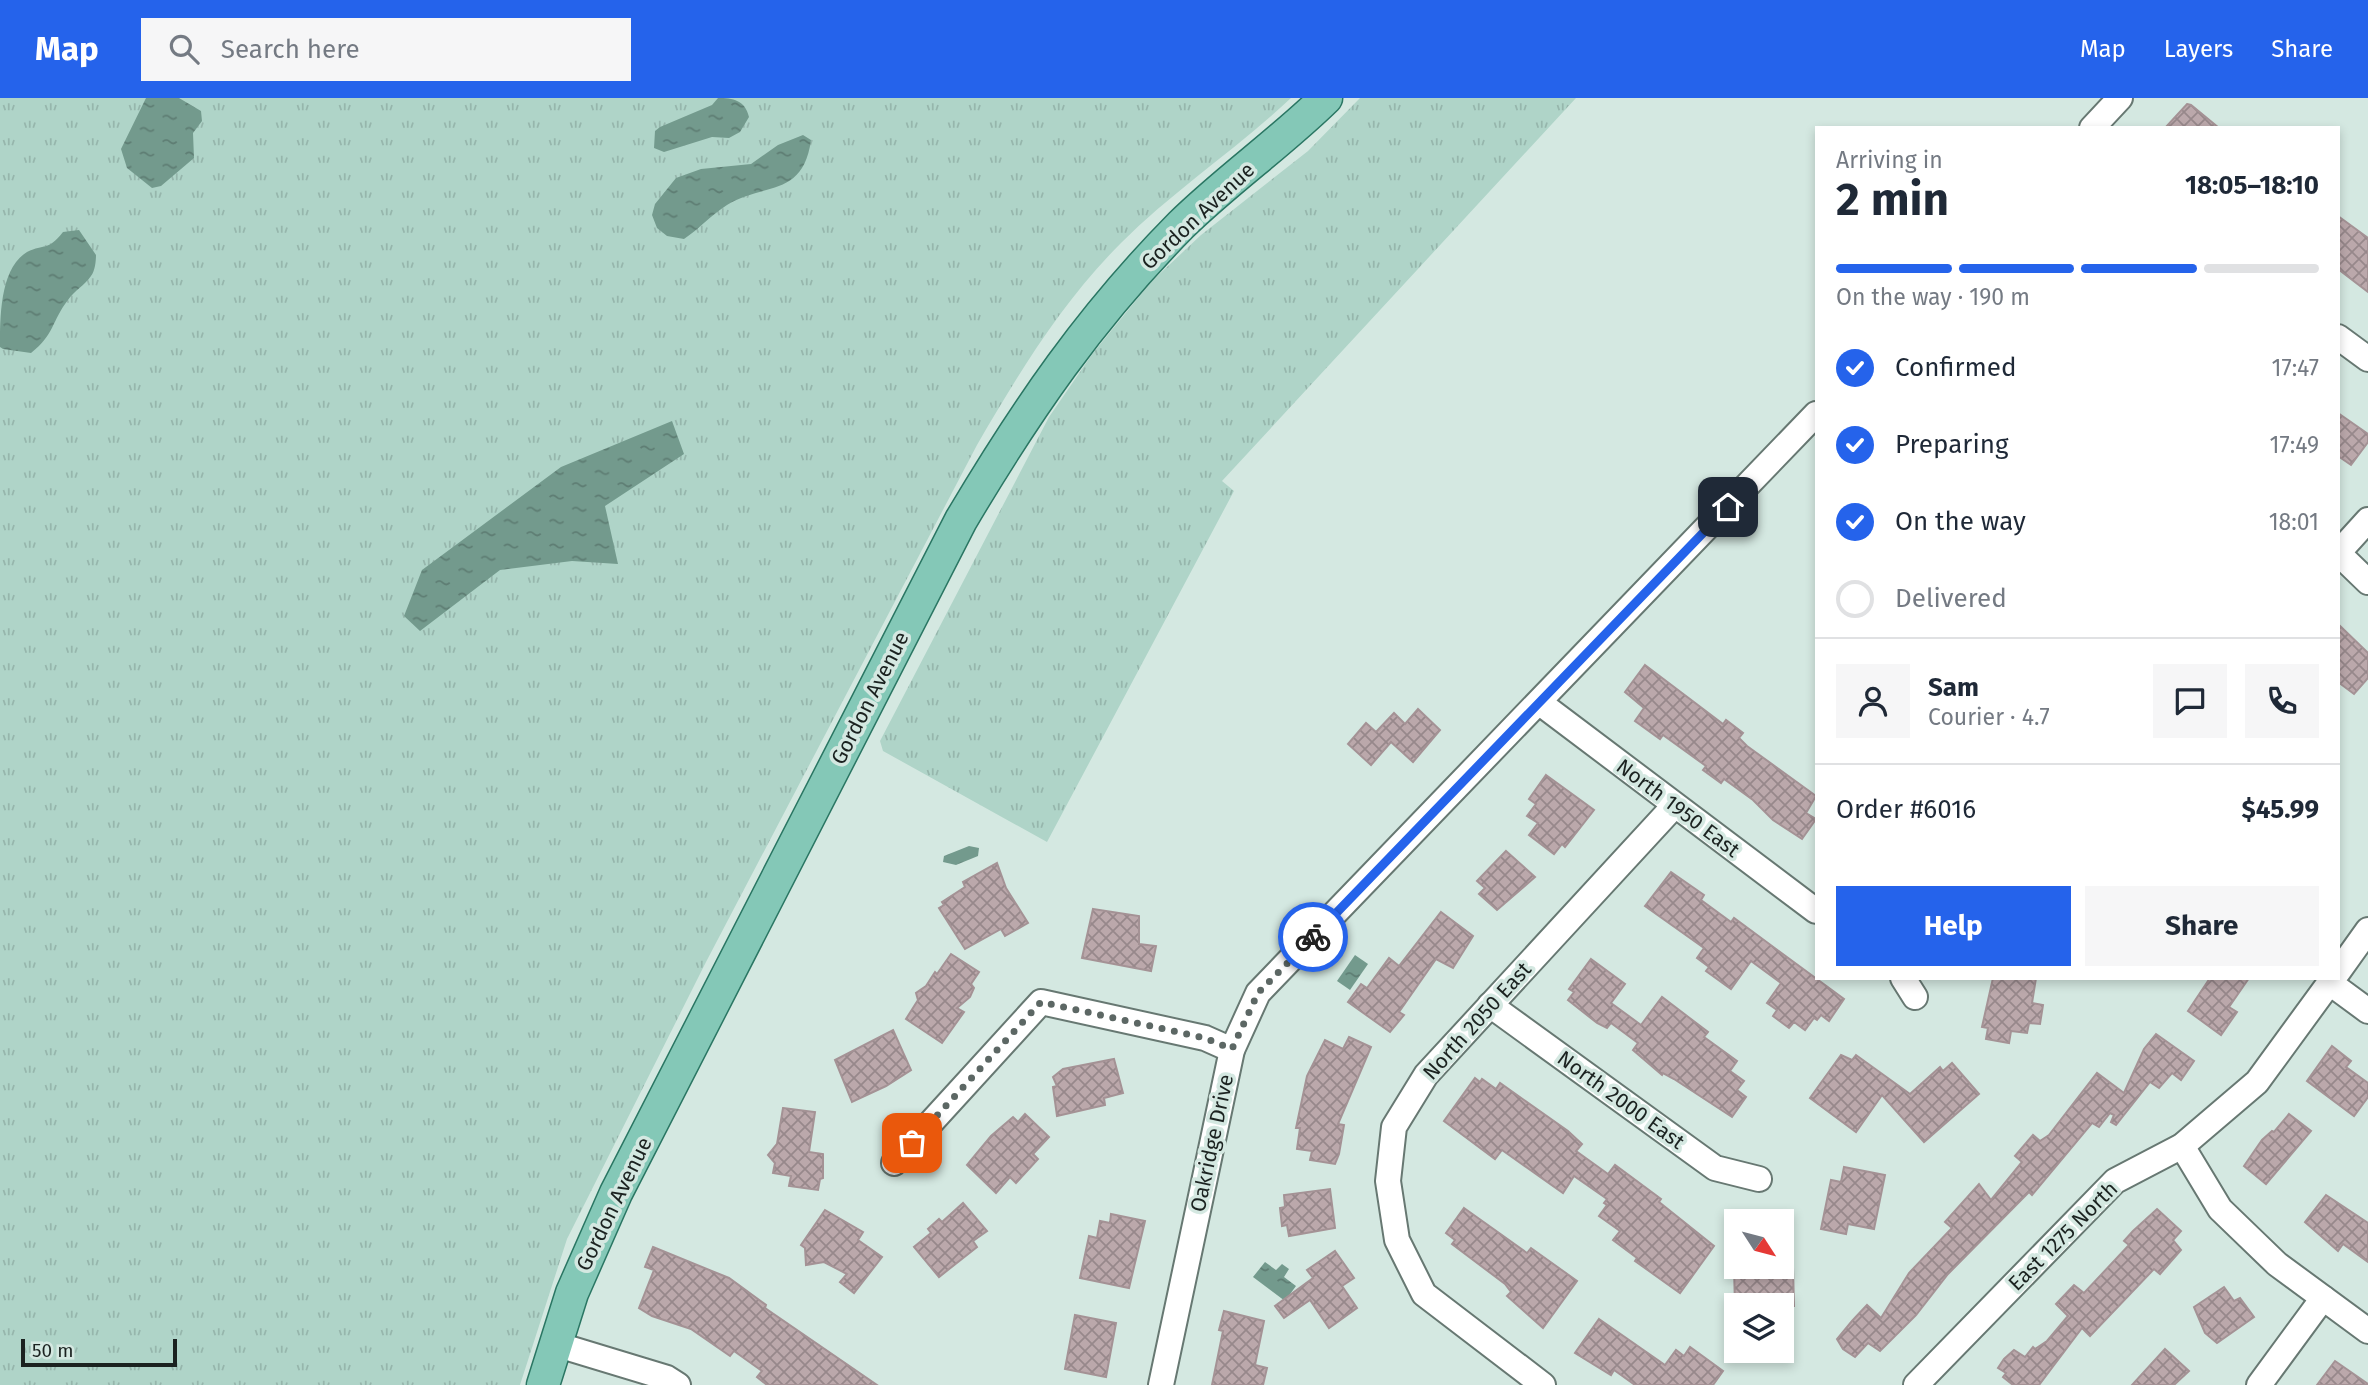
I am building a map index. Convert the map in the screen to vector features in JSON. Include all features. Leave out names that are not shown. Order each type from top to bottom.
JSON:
[{"type":"main road","name":"Gordon Avenue","points":[[543,1385],[582,1268],[616,1193],[961,520],[1009,440],[1060,363],[1120,291],[1183,224],[1326,98]]},
{"type":"street","points":[[2094,126],[2120,98]]},
{"type":"street","points":[[2340,338],[2368,359]]},
{"type":"street","name":"Oakridge Drive","points":[[1161,1385],[1232,1049],[1258,993],[1540,704],[1815,415]]},
{"type":"street","points":[[2340,551],[2368,520]]},
{"type":"street","points":[[2340,555],[2368,582]]},
{"type":"street","name":"North 1950 East","points":[[1540,704],[1815,910]]},
{"type":"street","name":"North 2050 East","points":[[1543,1385],[1424,1294],[1397,1240],[1388,1181],[1394,1127],[1426,1075],[1674,806]]},
{"type":"street","name":"East 1275 North","points":[[2340,970],[2368,930]]},
{"type":"street","name":"East 1275 North","points":[[1916,1385],[2115,1181],[2182,1146],[2257,1082],[2333,980]]},
{"type":"street","points":[[2336,980],[2368,1011]]},
{"type":"street","points":[[894,1163],[1041,1002],[1205,1038],[1232,1049]]},
{"type":"street","name":"North 2000 East","points":[[1490,1005],[1715,1168],[1759,1179]]},
{"type":"street","points":[[2182,1146],[2220,1209],[2277,1264],[2368,1331]]},
{"type":"street","points":[[2259,1385],[2323,1297]]},
{"type":"street","points":[[555,1344],[667,1378],[678,1385]]},
{"type":"green space","points":[[0,98],[1291,98],[1162,205],[1099,266],[1060,314],[993,418],[706,962],[567,1239],[520,1385],[0,1385]]},
{"type":"green space","points":[[1360,98],[1576,98],[1222,481],[1234,491],[1047,842],[883,751],[880,741],[1049,417],[1093,353],[1151,282],[1201,235],[1308,151]]},
{"type":"water","points":[[146,98],[179,98],[201,111],[202,121],[193,133],[194,158],[161,186],[152,188],[127,168],[121,149]]},
{"type":"water","points":[[718,98],[733,100],[745,107],[749,117],[740,132],[729,138],[712,137],[664,152],[654,148],[655,131],[660,127],[712,105]]},
{"type":"water","points":[[803,135],[811,140],[807,159],[791,180],[727,205],[684,239],[667,236],[657,228],[652,215],[655,204],[676,178],[701,169],[751,164],[778,145]]},
{"type":"water","points":[[79,230],[96,255],[92,274],[70,297],[45,340],[31,353],[3,349],[0,347],[1,308],[11,269],[27,252],[49,245],[63,232]]},
{"type":"water","points":[[672,421],[684,454],[605,506],[618,564],[572,561],[500,570],[420,631],[404,616],[422,570],[561,467]]},
{"type":"water","points":[[969,846],[979,848],[978,856],[956,865],[943,862],[944,856]]},
{"type":"water","points":[[1355,955],[1368,964],[1350,990],[1337,981]]},
{"type":"water","points":[[1265,1262],[1276,1270],[1282,1264],[1289,1269],[1284,1277],[1296,1286],[1285,1301],[1253,1277]]},
{"type":"building","points":[[2187,104],[2217,126],[2167,126]]},
{"type":"building","points":[[2340,217],[2368,238],[2368,292],[2340,271]]},
{"type":"building","points":[[2340,414],[2368,434],[2368,442],[2351,465],[2340,457]]},
{"type":"building","points":[[2340,626],[2368,653],[2368,678],[2354,694],[2340,684]]},
{"type":"building","points":[[1645,665],[1723,724],[1726,720],[1743,733],[1739,738],[1747,746],[1815,795],[1806,813],[1815,820],[1802,839],[1773,820],[1753,800],[1724,779],[1721,783],[1703,770],[1706,766],[1663,735],[1660,739],[1635,721],[1644,708],[1625,692]]},
{"type":"building","points":[[1418,709],[1440,730],[1413,762],[1391,742],[1371,765],[1348,744],[1366,723],[1376,732],[1394,713],[1405,724]]},
{"type":"building","points":[[1546,775],[1594,810],[1565,847],[1562,844],[1554,854],[1529,835],[1538,823],[1527,816],[1536,804],[1529,799]]},
{"type":"building","points":[[1506,851],[1535,877],[1497,910],[1479,894],[1485,888],[1477,881]]},
{"type":"building","points":[[997,863],[1006,888],[1028,923],[1005,936],[1001,929],[965,949],[939,908],[944,905],[942,902],[965,887],[963,882]]},
{"type":"building","points":[[1671,872],[1704,895],[1701,900],[1731,922],[1734,918],[1844,999],[1829,1021],[1821,1015],[1817,1020],[1814,1018],[1805,1030],[1794,1022],[1789,1028],[1773,1016],[1777,1010],[1767,1003],[1781,983],[1751,961],[1731,989],[1706,971],[1709,967],[1697,958],[1704,948],[1645,906]]},
{"type":"building","points":[[1093,909],[1139,916],[1139,944],[1156,946],[1151,971],[1082,958]]},
{"type":"building","points":[[1441,912],[1473,936],[1453,968],[1436,959],[1399,1012],[1404,1015],[1390,1032],[1348,1002],[1361,984],[1367,988],[1389,958],[1399,966]]},
{"type":"building","points":[[951,954],[979,972],[971,984],[974,988],[970,997],[957,1008],[964,1012],[942,1043],[906,1019],[918,1000],[916,993],[926,986],[935,972],[937,974]]},
{"type":"building","points":[[1591,959],[1625,984],[1611,1003],[1641,1025],[1662,997],[1708,1032],[1704,1037],[1737,1061],[1730,1071],[1744,1081],[1737,1090],[1746,1097],[1732,1117],[1674,1079],[1663,1073],[1662,1075],[1633,1050],[1638,1043],[1611,1023],[1607,1028],[1597,1023],[1568,1000],[1574,992],[1569,989]]},
{"type":"building","points":[[1993,980],[2036,980],[2032,1003],[2043,1005],[2040,1024],[2029,1023],[2027,1033],[2011,1031],[2009,1043],[1986,1039],[1988,1028],[1982,1027]]},
{"type":"building","points":[[2209,980],[2248,980],[2229,1007],[2237,1012],[2221,1035],[2188,1011]]},
{"type":"building","points":[[893,1030],[911,1070],[886,1086],[852,1102],[835,1060]]},
{"type":"building","points":[[2156,1034],[2194,1061],[2181,1080],[2172,1073],[2159,1088],[2150,1082],[2116,1125],[2111,1122],[2114,1115],[2110,1113],[2099,1127],[2092,1123],[2032,1195],[2029,1192],[1948,1274],[1916,1315],[1880,1351],[1868,1343],[1855,1357],[1843,1349],[1837,1339],[1867,1305],[1881,1318],[1909,1273],[1952,1228],[1945,1222],[1979,1184],[1991,1200],[2022,1162],[2015,1156],[2033,1135],[2040,1141],[2049,1135],[2097,1073],[2124,1093],[2144,1049]]},
{"type":"building","points":[[1349,1037],[1371,1047],[1338,1124],[1344,1125],[1339,1154],[1335,1164],[1310,1160],[1312,1151],[1297,1149],[1300,1128],[1296,1128],[1307,1076],[1325,1040],[1343,1049]]},
{"type":"building","points":[[2332,1046],[2351,1061],[2346,1067],[2368,1083],[2368,1097],[2354,1116],[2307,1081]]},
{"type":"building","points":[[1841,1055],[1852,1060],[1856,1055],[1910,1094],[1940,1067],[1943,1071],[1952,1063],[1979,1094],[1924,1142],[1882,1095],[1856,1132],[1810,1098]]},
{"type":"building","points":[[1114,1059],[1123,1093],[1104,1098],[1105,1105],[1057,1116],[1053,1087],[1057,1086],[1053,1077],[1063,1069]]},
{"type":"building","points":[[1475,1078],[1480,1082],[1482,1079],[1496,1089],[1500,1083],[1568,1131],[1582,1144],[1576,1151],[1608,1174],[1615,1165],[1661,1199],[1659,1202],[1714,1246],[1680,1293],[1635,1261],[1637,1258],[1613,1240],[1620,1231],[1599,1216],[1607,1205],[1604,1203],[1607,1199],[1574,1176],[1563,1193],[1502,1150],[1495,1159],[1444,1121]]},
{"type":"building","points":[[783,1108],[815,1112],[809,1152],[823,1154],[823,1178],[820,1179],[818,1190],[789,1186],[791,1176],[773,1173],[775,1163],[768,1155],[777,1144]]},
{"type":"building","points":[[1025,1114],[1049,1137],[1033,1154],[1038,1159],[1016,1183],[1010,1177],[996,1193],[967,1165],[991,1136],[1013,1117],[1018,1122]]},
{"type":"building","points":[[2289,1114],[2311,1131],[2266,1184],[2244,1166],[2262,1140],[2274,1132]]},
{"type":"building","points":[[1844,1167],[1885,1175],[1874,1229],[1848,1224],[1846,1234],[1821,1229],[1831,1180],[1841,1182]]},
{"type":"building","points":[[1330,1189],[1335,1228],[1289,1236],[1287,1225],[1282,1226],[1280,1208],[1285,1207],[1284,1195]]},
{"type":"building","points":[[2326,1195],[2368,1223],[2368,1262],[2343,1244],[2338,1251],[2305,1222]]},
{"type":"building","points":[[963,1203],[987,1231],[973,1241],[977,1247],[939,1277],[914,1247],[931,1233],[928,1229],[939,1219],[942,1222]]},
{"type":"building","points":[[1464,1208],[1527,1253],[1531,1248],[1577,1281],[1543,1328],[1507,1296],[1511,1292],[1505,1284],[1452,1244],[1455,1240],[1446,1233]]},
{"type":"building","points":[[2157,1209],[2181,1231],[2173,1240],[2181,1250],[2160,1274],[2154,1269],[2090,1336],[2082,1328],[2039,1385],[2013,1385],[2003,1377],[2006,1373],[1998,1368],[2004,1359],[2014,1350],[2025,1357],[2033,1347],[2035,1349],[2047,1341],[2068,1316],[2056,1304],[2074,1285],[2084,1293],[2129,1245],[2124,1241]]},
{"type":"building","points":[[825,1210],[863,1232],[858,1240],[882,1257],[854,1293],[840,1282],[847,1274],[824,1262],[806,1265],[805,1248],[801,1245]]},
{"type":"building","points":[[1111,1214],[1145,1221],[1129,1288],[1080,1278],[1089,1236],[1097,1238],[1100,1221],[1110,1223]]},
{"type":"building","points":[[653,1247],[729,1278],[766,1305],[765,1308],[877,1385],[767,1385],[757,1377],[762,1371],[734,1351],[730,1356],[691,1329],[652,1316],[639,1308],[654,1270],[645,1267]]},
{"type":"building","points":[[1335,1251],[1354,1278],[1342,1286],[1357,1308],[1329,1328],[1310,1300],[1284,1318],[1275,1306],[1313,1278],[1307,1270]]},
{"type":"building","points":[[1734,1279],[1793,1279],[1794,1293],[1735,1293]]},
{"type":"building","points":[[2224,1287],[2234,1301],[2240,1298],[2254,1317],[2217,1343],[2205,1333],[2194,1307]]},
{"type":"building","points":[[1224,1311],[1264,1321],[1255,1365],[1267,1368],[1263,1385],[1212,1385],[1223,1331],[1219,1330]]},
{"type":"building","points":[[1075,1315],[1116,1323],[1106,1377],[1065,1369]]},
{"type":"building","points":[[1599,1319],[1665,1365],[1676,1350],[1684,1356],[1690,1347],[1723,1371],[1713,1385],[1635,1385],[1614,1370],[1611,1375],[1575,1353]]},
{"type":"building","points":[[2165,1349],[2189,1371],[2174,1385],[2132,1385]]},
{"type":"building","points":[[2335,1361],[2368,1384],[2368,1385],[2317,1385]]},
{"type":"way so far","points":[[912,1143],[1041,1002],[1205,1038],[1232,1049],[1258,993],[1313,937]]},
{"type":"route","points":[[1313,937],[1728,507]]}]
